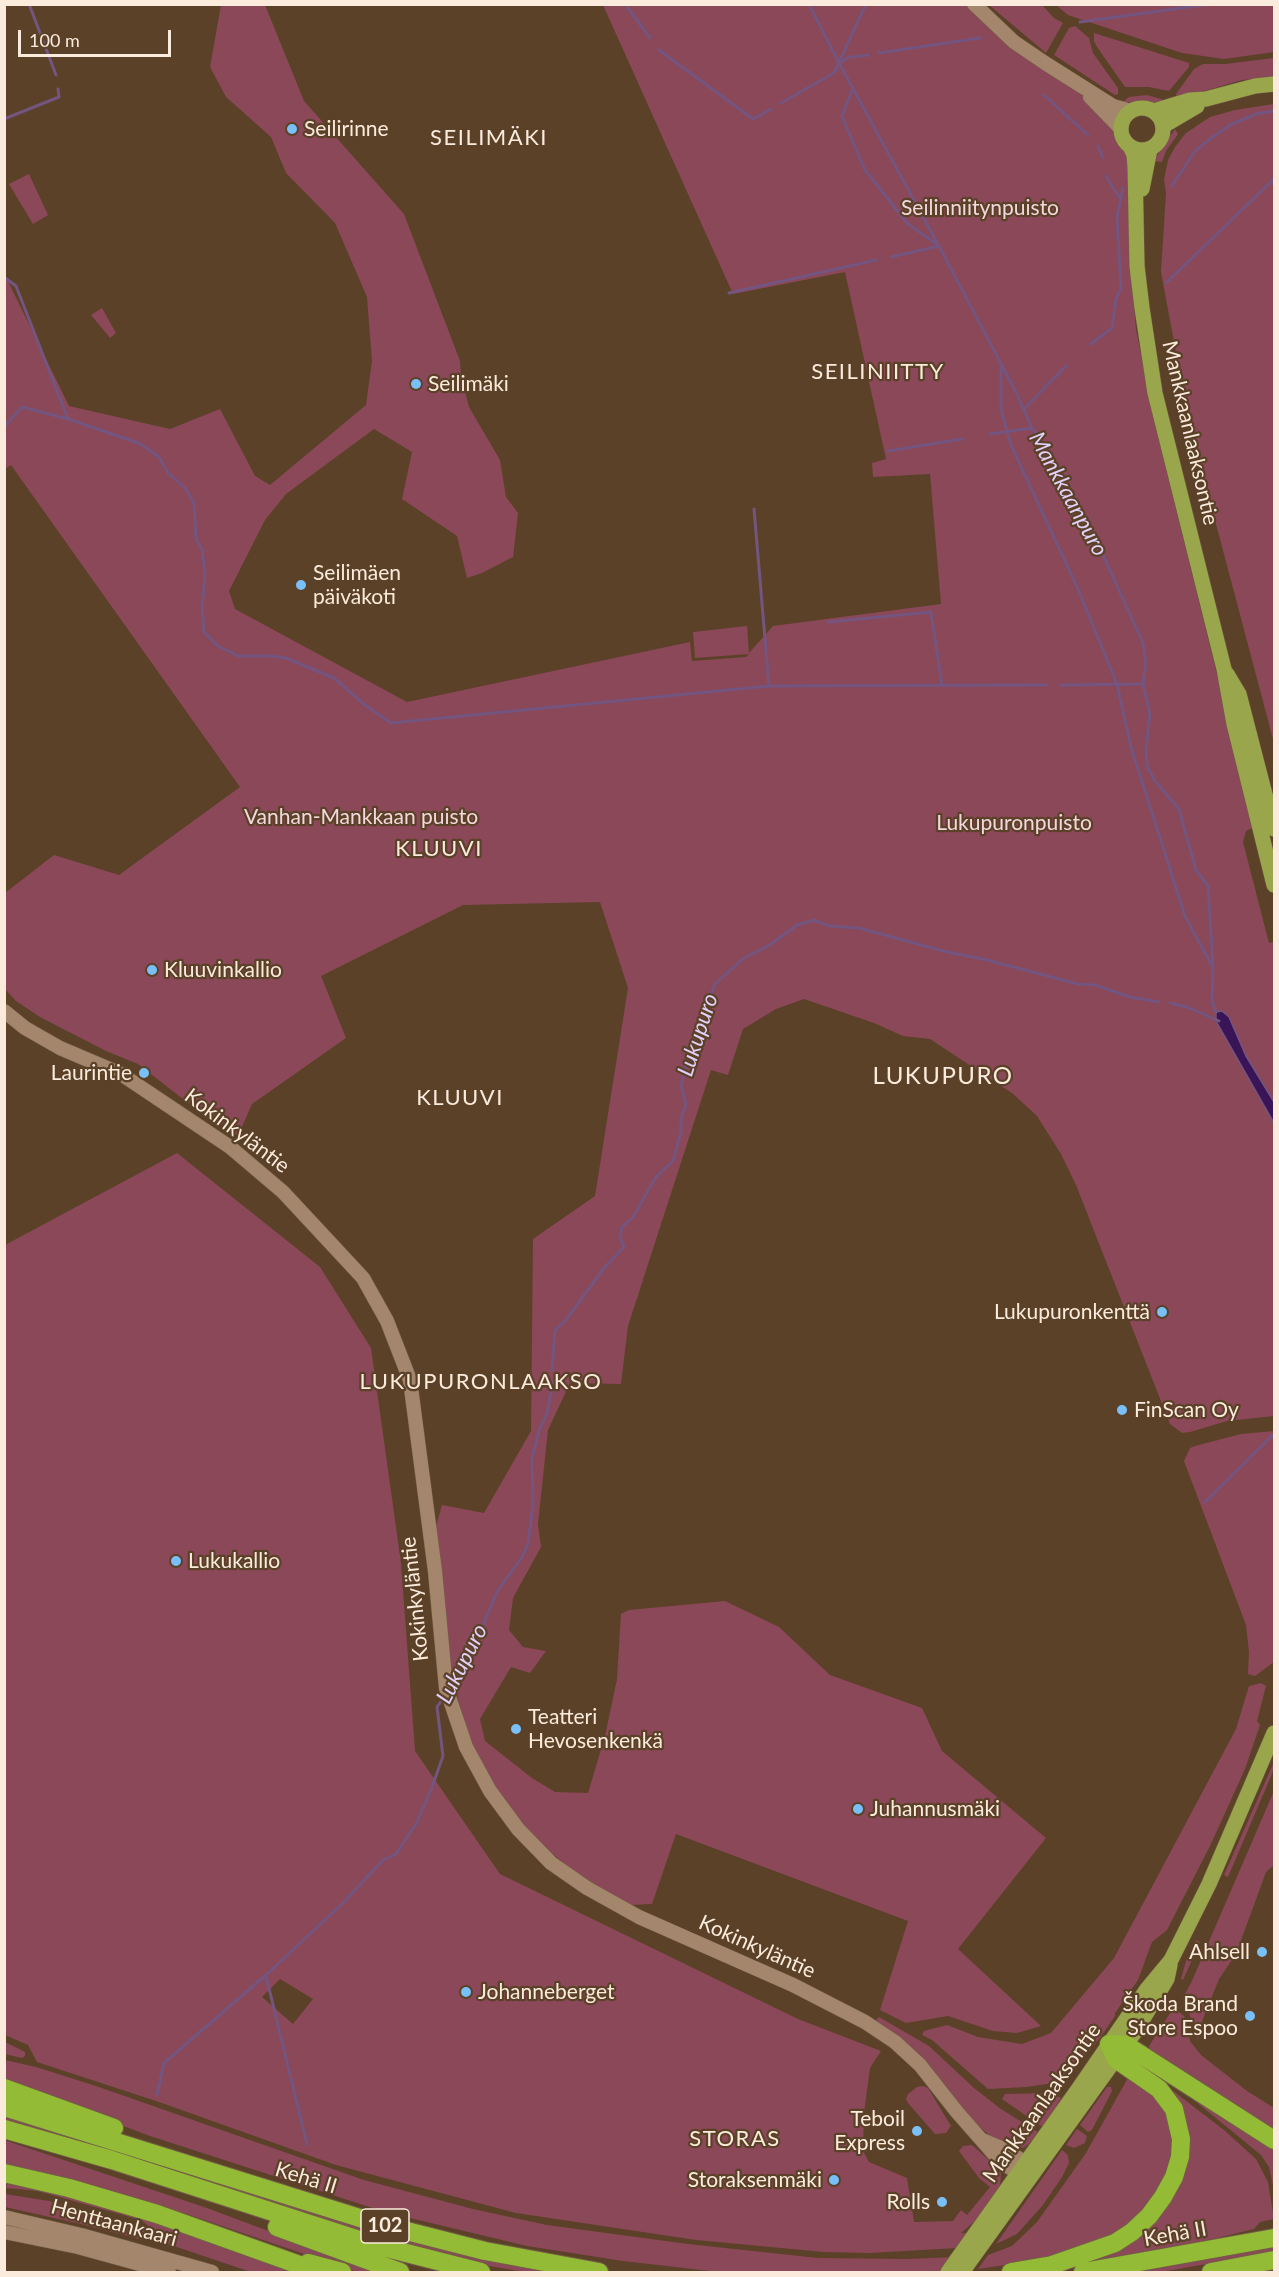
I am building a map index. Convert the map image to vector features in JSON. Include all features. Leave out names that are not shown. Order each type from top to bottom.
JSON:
[{"type":"highway","points":[[1117,2049],[1275,2140]]},
{"type":"highway","points":[[1011,2272],[1052,2265],[1115,2243],[1132,2232],[1149,2216],[1174,2177],[1180,2157],[1181,2139],[1174,2109],[1159,2089],[1117,2049]]},
{"type":"highway","points":[[4,2088],[152,2142],[177,2160]]},
{"type":"highway","name":"Kehä II","points":[[4,2107],[310,2203],[443,2242],[599,2272]]},
{"type":"highway","name":"Kehä II","points":[[4,2128],[112,2160],[375,2245],[481,2272]]},
{"type":"highway","points":[[4,2173],[110,2200],[319,2272]]},
{"type":"highway","points":[[174,2181],[222,2206],[400,2272]]},
{"type":"highway","name":"Kehä II","points":[[1083,2272],[1275,2238]]},
{"type":"highway","points":[[277,2256],[342,2272]]},
{"type":"highway","name":"Kehä II","points":[[1211,2272],[1275,2260]]},
{"type":"main road","points":[[974,4],[1014,42],[1080,87],[1113,106],[1131,111]]},
{"type":"main road","points":[[1154,111],[1161,119],[1163,126],[1161,139],[1150,149],[1138,150],[1130,146],[1122,137],[1121,129],[1125,117],[1131,111],[1142,108],[1154,111],[1190,100],[1206,99],[1245,88],[1275,84]]},
{"type":"main road","points":[[1080,87],[1121,129]]},
{"type":"main road","points":[[1163,126],[1206,99]]},
{"type":"main road","name":"Mankkaanlaaksontie","points":[[1130,146],[1134,155],[1137,203],[1137,266],[1155,393],[1275,885]]},
{"type":"main road","name":"Mankkaanlaaksontie","points":[[1137,203],[1150,149]]},
{"type":"main road","name":"Mankkaanlaaksontie","points":[[1224,669],[1241,701],[1275,829]]},
{"type":"main road","name":"Kokinkyläntie","points":[[4,1011],[25,1028],[60,1048],[133,1081],[230,1147],[283,1192],[363,1278],[387,1321],[410,1380],[435,1571],[448,1694],[466,1747],[490,1791],[518,1829],[552,1863],[587,1888],[639,1917],[793,1985],[865,2022],[895,2042],[920,2065],[982,2140],[1006,2150],[1026,2171]]},
{"type":"main road","name":"Mankkaanlaaksontie","points":[[962,2272],[1026,2171],[1117,2049],[1147,1989],[1171,1959],[1227,1845],[1275,1733]]},
{"type":"main road","name":"Mankkaanlaaksontie","points":[[948,2272],[1000,2209]]},
{"type":"main road","name":"Henttaankaari","points":[[4,2217],[120,2245],[212,2272]]},
{"type":"main road","name":"Henttaankaari","points":[[4,2232],[78,2247],[169,2272]]},
{"type":"green space","points":[[221,5],[265,5],[304,101],[404,214],[460,361],[461,376],[469,407],[500,460],[506,497],[518,513],[513,557],[467,578],[457,536],[402,499],[412,452],[374,429],[286,494],[265,520],[229,591],[235,609],[407,702],[690,642],[692,661],[746,657],[749,654],[695,658],[693,632],[747,626],[749,653],[773,626],[941,604],[930,474],[873,477],[872,463],[886,459],[845,272],[733,294],[603,5],[967,5],[1004,41],[1076,89],[1117,133],[1123,147],[1130,154],[1130,261],[1136,329],[1153,416],[1254,824],[1254,827],[1246,831],[1243,842],[1269,943],[1274,942],[1274,1416],[1227,1421],[1182,1433],[1170,1424],[1076,1185],[1061,1154],[1037,1116],[1012,1093],[930,1039],[903,1036],[874,1023],[804,999],[776,1009],[743,1029],[728,1075],[711,1070],[628,1326],[621,1384],[570,1383],[548,1430],[538,1524],[541,1547],[513,1598],[509,1630],[523,1647],[546,1651],[530,1673],[511,1667],[480,1719],[485,1741],[532,1778],[555,1792],[588,1793],[605,1736],[617,1679],[621,1614],[629,1610],[725,1601],[779,1627],[830,1675],[922,1708],[942,1751],[1046,1838],[958,1949],[1041,2026],[1017,2033],[993,2031],[948,2016],[906,2023],[880,2010],[908,1921],[676,1834],[652,1904],[630,1905],[590,1884],[539,1843],[502,1800],[475,1755],[459,1703],[449,1658],[435,1530],[442,1505],[484,1513],[531,1431],[533,1239],[595,1196],[628,988],[600,902],[463,905],[321,976],[346,1038],[252,1104],[238,1136],[179,1096],[138,1064],[106,1051],[40,1017],[16,1001],[5,989],[5,893],[54,855],[119,875],[240,787],[11,465],[5,469],[4,273],[69,406],[170,429],[220,409],[255,476],[270,485],[366,405],[372,361],[367,297],[335,223],[286,173],[271,137],[226,97],[210,67]]},
{"type":"green space","points":[[989,5],[1042,5],[1054,18],[1063,23],[1046,53]]},
{"type":"green space","points":[[1056,5],[1274,5],[1274,52],[1224,59],[1182,53],[1068,15]]},
{"type":"green space","points":[[1075,26],[1089,38],[1093,53],[1118,88],[1118,94],[1115,95],[1054,55],[1069,28]]},
{"type":"green space","points":[[1094,33],[1189,63],[1189,67],[1169,91],[1149,87],[1125,87],[1097,47]]},
{"type":"green space","points":[[1274,58],[1274,77],[1242,80],[1177,99],[1176,94],[1194,69],[1203,64],[1225,64]]},
{"type":"green space","points":[[1147,95],[1164,100],[1155,105],[1147,102],[1123,102],[1129,97]]},
{"type":"green space","points":[[1274,104],[1274,743],[1189,422],[1161,272],[1166,193],[1164,180],[1168,160],[1175,147],[1186,133],[1210,117],[1235,110]]},
{"type":"green space","points":[[1175,129],[1178,134],[1166,151],[1162,162],[1153,161]]},
{"type":"green space","points":[[29,174],[48,215],[33,224],[9,184]]},
{"type":"green space","points":[[102,308],[116,333],[110,338],[91,315]]},
{"type":"green space","points":[[177,1153],[320,1267],[371,1348],[401,1563],[415,1751],[500,1874],[798,2019],[881,2051],[870,2068],[864,2113],[863,2151],[869,2162],[907,2178],[914,2222],[953,2221],[961,2210],[967,2215],[990,2187],[979,2178],[959,2151],[963,2146],[972,2145],[1001,2173],[1000,2188],[988,2210],[961,2233],[969,2233],[957,2248],[869,2253],[824,2252],[696,2240],[516,2213],[336,2165],[159,2102],[37,2062],[28,2045],[5,2035],[5,1245]],"holes":[[[280,1979],[313,1999],[293,2024],[262,1997]]]},
{"type":"green space","points":[[1274,1431],[1274,1662],[1255,1676],[1248,1674],[1249,1652],[1246,1625],[1184,1461],[1190,1448],[1195,1446],[1241,1434]]},
{"type":"green space","points":[[1261,1683],[1266,1686],[1257,1721],[1260,1725],[1245,1769],[1210,1846],[1167,1930],[1152,1942],[1138,1980],[1115,2016],[1100,2038],[1061,2082],[988,2089],[932,2040],[922,2035],[924,2031],[947,2025],[978,2037],[1022,2044],[1051,2033],[1114,1958],[1236,1729],[1249,1686]]},
{"type":"green space","points":[[1274,1762],[1274,1769],[1228,1877],[1224,1875]]},
{"type":"green space","points":[[1274,1791],[1274,1865],[1266,1872],[1236,1954],[1219,1979],[1201,2024],[1198,2040],[1189,2013],[1191,2001],[1182,1999]]},
{"type":"green space","points":[[1196,1940],[1200,1942],[1183,1980],[1181,1979],[1186,1961]]},
{"type":"green space","points":[[1175,2009],[1184,2016],[1190,2041],[1201,2055],[1247,2091],[1274,2108],[1274,2133],[1150,2050],[1149,2046],[1172,2010]]},
{"type":"green space","points":[[879,2017],[929,2046],[974,2088],[1001,2109],[1038,2132],[1030,2143],[1023,2148],[1012,2147],[990,2136],[969,2117],[926,2061],[907,2043],[878,2023],[876,2020]]},
{"type":"green space","points":[[5,2042],[25,2052],[25,2056],[22,2058],[5,2054]]},
{"type":"green space","points":[[5,2060],[96,2086],[364,2180],[473,2209],[547,2225],[688,2244],[818,2258],[956,2257],[943,2272],[719,2272],[623,2261],[527,2246],[385,2212],[150,2136],[5,2082]]},
{"type":"green space","points":[[1129,2076],[1165,2104],[1174,2142],[1170,2169],[1146,2211],[1107,2241],[1053,2258],[978,2269],[988,2255],[1012,2246],[1037,2222],[1086,2153]]},
{"type":"green space","points":[[1173,2083],[1274,2146],[1274,2190],[1269,2167],[1261,2155]]},
{"type":"green space","points":[[917,2087],[928,2088],[951,2126],[946,2133],[935,2134],[906,2099],[908,2094]]},
{"type":"green space","points":[[1107,2087],[1111,2087],[1112,2091],[1092,2130],[1088,2132],[1080,2125]]},
{"type":"green space","points":[[1168,2090],[1172,2090],[1224,2130],[1256,2159],[1268,2182],[1274,2219],[1260,2222],[1254,2229],[1213,2239],[1090,2261],[1109,2254],[1183,2170]]},
{"type":"green space","points":[[1049,2093],[1061,2098],[1046,2124],[1041,2126],[1002,2099],[1005,2094]]},
{"type":"green space","points":[[4,2115],[206,2178],[205,2182],[5,2120]]},
{"type":"green space","points":[[1077,2129],[1087,2136],[1085,2143],[1074,2148],[1066,2145]]},
{"type":"green space","points":[[4,2140],[207,2208],[378,2272],[357,2272],[187,2214],[5,2167]]},
{"type":"green space","points":[[1062,2150],[1068,2155],[1069,2163],[1043,2205],[1017,2234],[996,2244]]},
{"type":"green space","points":[[7,2183],[21,2184],[122,2210],[298,2272],[251,2272],[153,2239],[150,2227],[141,2220],[38,2191],[6,2188]]},
{"type":"green space","points":[[231,2187],[399,2239],[549,2272],[524,2272],[490,2266],[377,2237],[230,2191]]},
{"type":"green space","points":[[5,2194],[49,2201],[137,2225],[142,2227],[146,2236],[143,2240],[5,2207]]},
{"type":"green space","points":[[1274,2246],[1274,2251],[1240,2258],[1161,2272],[1139,2272]]},
{"type":"shaded area","points":[[1222,1011],[1229,1017],[1246,1056],[1274,1102],[1274,1123],[1216,1021],[1216,1012]]},
{"type":"waterway","points":[[29,4],[56,75]]},
{"type":"waterway","points":[[629,4],[628,8],[650,38]]},
{"type":"waterway","name":"Mankkaanpuro","points":[[809,4],[1016,392],[1032,428],[1087,520],[1143,643],[1146,663],[1143,684],[1150,715],[1146,748],[1147,766],[1155,781],[1179,809],[1196,870],[1208,886],[1213,967],[1212,1000],[1216,1012]]},
{"type":"waterway","name":"Mankkaanpuro","points":[[781,103],[834,73],[866,4]]},
{"type":"waterway","points":[[1080,22],[1211,4]]},
{"type":"waterway","points":[[879,53],[980,38]]},
{"type":"waterway","points":[[659,50],[753,119],[771,109]]},
{"type":"waterway","points":[[841,62],[850,57],[869,55]]},
{"type":"waterway","points":[[853,88],[842,116],[865,170],[908,224],[938,245]]},
{"type":"waterway","points":[[4,119],[59,97],[58,89]]},
{"type":"waterway","points":[[1044,95],[1088,135]]},
{"type":"waterway","points":[[1172,186],[1195,151],[1214,136],[1230,125],[1256,114],[1274,111]]},
{"type":"waterway","points":[[1098,146],[1103,158]]},
{"type":"waterway","points":[[1106,176],[1119,197]]},
{"type":"waterway","points":[[1166,283],[1274,179]]},
{"type":"waterway","points":[[1091,344],[1112,328],[1116,299],[1121,288],[1117,217],[1123,188]]},
{"type":"waterway","points":[[891,257],[939,246]]},
{"type":"waterway","points":[[729,293],[876,260]]},
{"type":"waterway","points":[[4,277],[16,286],[68,419]]},
{"type":"waterway","points":[[1001,365],[1001,409],[1011,445],[1078,589],[1117,684],[1131,747],[1185,916],[1212,966]]},
{"type":"waterway","points":[[1023,410],[1066,366]]},
{"type":"waterway","points":[[4,427],[22,407],[68,419],[141,444],[159,457],[168,473],[185,488],[194,503],[196,539],[202,549],[205,574],[202,607],[204,632],[218,646],[238,656],[286,658],[334,678],[365,705],[391,723],[769,686],[1047,685]]},
{"type":"waterway","points":[[990,434],[1032,428]]},
{"type":"waterway","points":[[888,451],[962,439]]},
{"type":"waterway","points":[[754,509],[769,686]]},
{"type":"waterway","points":[[828,622],[931,612],[942,685]]},
{"type":"waterway","points":[[1061,685],[1143,684]]},
{"type":"waterway","name":"Lukupuro","points":[[552,1370],[555,1330],[565,1321],[605,1267],[624,1247],[620,1237],[622,1227],[633,1217],[656,1177],[673,1161],[686,1104],[681,1086],[686,1064],[715,984],[744,958],[770,945],[797,925],[814,920],[830,926],[859,928],[947,952],[1078,984],[1095,985],[1130,997],[1159,1002]]},
{"type":"waterway","name":"Lukupuro","points":[[1170,1003],[1187,1007],[1219,1021]]},
{"type":"waterway","name":"Lukupuro","points":[[450,1689],[458,1680],[497,1592],[522,1557],[528,1544],[533,1506],[532,1458],[539,1431],[547,1413],[553,1382]]},
{"type":"waterway","points":[[1205,1502],[1274,1434]]},
{"type":"waterway","name":"Lukupuro","points":[[157,2095],[164,2063],[266,1975],[342,1904],[383,1860],[396,1854],[416,1824],[443,1756],[437,1707],[444,1697]]},
{"type":"waterway","points":[[266,1976],[307,2144]]},
{"type":"place","name":"Seilirinne","points":[[292,129]]},
{"type":"place","name":"Seilimäki","points":[[416,384]]},
{"type":"place","name":"Seilimäen päiväkoti","points":[[301,585]]},
{"type":"place","name":"Kluuvinkallio","points":[[152,970]]},
{"type":"place","name":"Laurintie","points":[[144,1073]]},
{"type":"place","name":"Lukupuronkenttä","points":[[1162,1312]]},
{"type":"place","name":"FinScan Oy","points":[[1122,1410]]},
{"type":"place","name":"Lukukallio","points":[[176,1561]]},
{"type":"place","name":"Teatteri Hevosenkenkä","points":[[516,1729]]},
{"type":"place","name":"Juhannusmäki","points":[[858,1809]]},
{"type":"place","name":"Ahlsell","points":[[1262,1952]]},
{"type":"place","name":"Johanneberget","points":[[466,1992]]},
{"type":"place","name":"Škoda Brand Store Espoo","points":[[1250,2016]]},
{"type":"place","name":"Teboil Express","points":[[917,2131]]},
{"type":"place","name":"Storaksenmäki","points":[[834,2180]]},
{"type":"place","name":"Rolls","points":[[942,2202]]},
{"type":"district","name":"SEILIMÄKI","points":[[489,138]]},
{"type":"district","name":"SEILINIITTY","points":[[878,372]]},
{"type":"district","name":"KLUUVI","points":[[439,849]]},
{"type":"district","name":"LUKUPURO","points":[[943,1076]]},
{"type":"district","name":"KLUUVI","points":[[460,1098]]},
{"type":"district","name":"LUKUPURONLAAKSO","points":[[481,1382]]},
{"type":"district","name":"STORAS","points":[[735,2139]]},
{"type":"park label","name":"Seilinniitynpuisto","points":[[980,208]]},
{"type":"park label","name":"Vanhan-Mankkaan puisto","points":[[361,817]]},
{"type":"park label","name":"Lukupuronpuisto","points":[[1014,823]]}]
